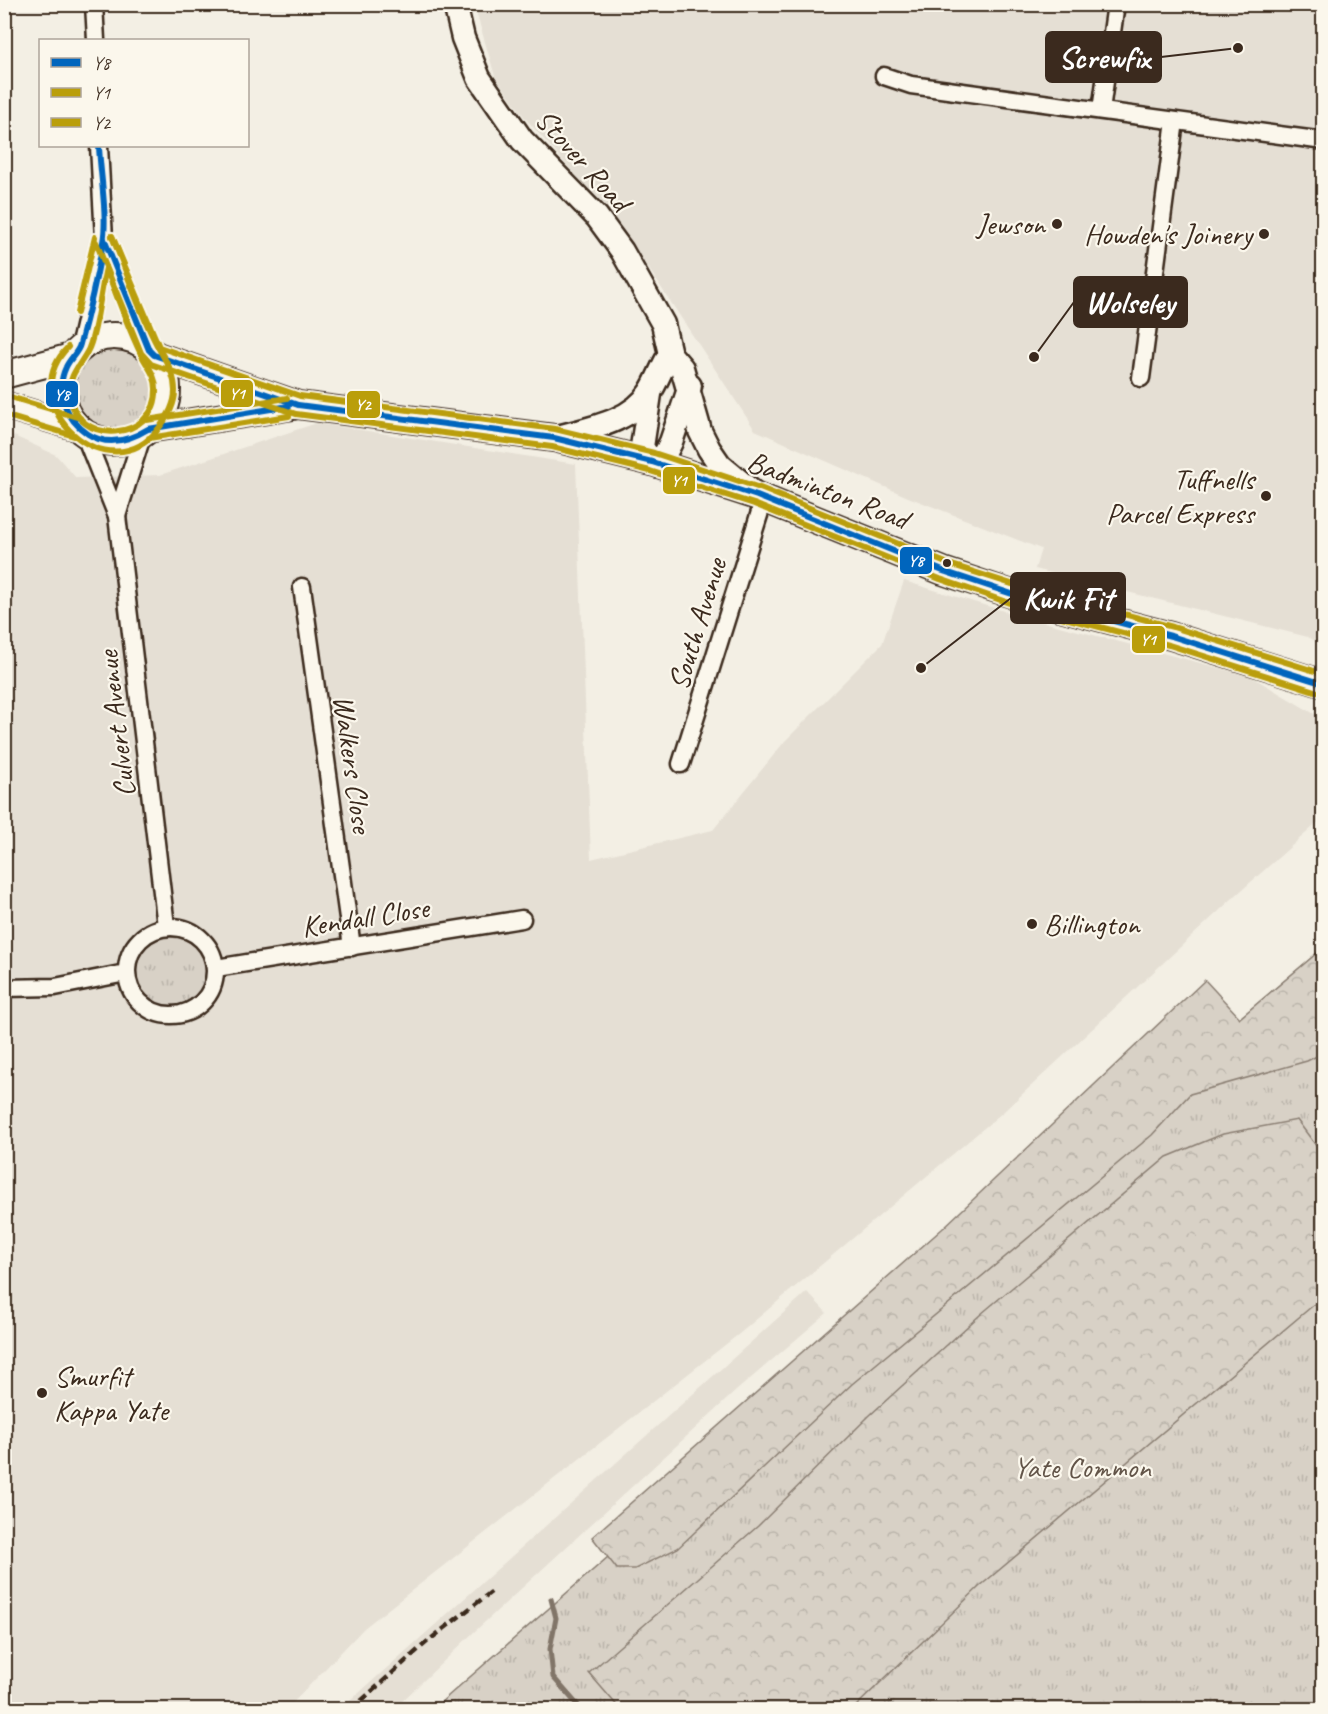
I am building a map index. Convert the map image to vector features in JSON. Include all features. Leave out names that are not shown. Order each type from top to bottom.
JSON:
[{"type":"main road","name":"Stover Road","points":[[455,4],[463,38],[479,78],[522,140],[585,203],[622,251],[663,324],[670,354],[682,368],[690,386],[700,431],[709,449],[720,465],[760,498]]},
{"type":"main road","points":[[4,375],[75,353],[93,340],[107,336],[129,339],[152,352],[165,376],[166,399],[162,410],[146,431],[125,440],[106,441],[80,429],[4,405]]},
{"type":"main road","name":"Badminton Road","points":[[152,352],[298,405],[554,438],[652,462],[760,498],[943,571],[1017,596],[1171,636],[1323,684]]},
{"type":"main road","points":[[75,353],[65,368],[61,393],[66,411],[80,429]]},
{"type":"main road","points":[[670,354],[650,394],[642,447],[652,462],[665,454],[690,386]]},
{"type":"main road","points":[[554,438],[608,423],[633,409],[650,394]]},
{"type":"main road","name":"Badminton Road","points":[[146,431],[298,405]]},
{"type":"street","points":[[94,4],[96,39]]},
{"type":"street","points":[[1101,110],[1116,4]]},
{"type":"street","points":[[884,76],[911,85],[1323,141]]},
{"type":"street","points":[[1141,378],[1175,121]]},
{"type":"street","points":[[75,353],[104,239],[99,147]]},
{"type":"street","points":[[104,239],[152,352]]},
{"type":"street","name":"Culvert Avenue","points":[[80,429],[117,516],[166,926]]},
{"type":"street","name":"Culvert Avenue","points":[[117,516],[146,431]]},
{"type":"street","name":"South Avenue","points":[[681,764],[760,498]]},
{"type":"street","name":"Walkers Close","points":[[302,588],[352,947]]},
{"type":"street","name":"Kendall Close","points":[[216,968],[522,919]]},
{"type":"street","points":[[166,926],[194,933],[209,947],[216,968],[211,993],[197,1008],[177,1016],[151,1012],[133,996],[126,973],[130,952],[141,937],[166,926]]},
{"type":"street","points":[[4,988],[55,987],[126,973]]},
{"type":"shaded area","points":[[474,5],[1323,5],[1323,645],[1308,637],[1035,569],[1041,549],[908,497],[755,430],[620,225],[525,118],[495,76]]},
{"type":"shaded area","points":[[317,423],[576,464],[591,859],[713,830],[785,741],[882,644],[904,581],[1017,615],[1250,676],[1323,719],[1323,818],[1234,897],[1003,1112],[739,1334],[364,1628],[287,1709],[5,1710],[5,432],[56,455],[76,478],[160,475]]},
{"type":"shaded area","points":[[807,1292],[827,1313],[737,1390],[474,1632],[394,1709],[341,1709]]},
{"type":"green space","points":[[114,350],[129,353],[142,362],[151,375],[154,390],[151,405],[142,418],[129,427],[114,430],[99,427],[86,418],[77,405],[74,390],[77,375],[86,362],[99,353]]},
{"type":"green space","points":[[171,937],[191,943],[201,953],[207,973],[201,993],[191,1003],[171,1009],[151,1003],[141,993],[135,973],[141,953],[151,943]]},
{"type":"green space","name":"Yate Common","points":[[1323,948],[1323,1709],[432,1710],[830,1364]]},
{"type":"green space","points":[[1323,948],[1323,1053],[1307,1061],[1190,1094],[1152,1135],[852,1384],[678,1548],[635,1569],[617,1569],[592,1537],[942,1229],[1205,980],[1240,1018]]},
{"type":"green space","points":[[1297,1120],[1323,1155],[1323,1297],[979,1587],[853,1709],[620,1709],[589,1673],[758,1526],[869,1416],[981,1314],[1167,1157],[1223,1134]]},
{"type":"waterway","points":[[551,1599],[556,1618],[550,1649],[553,1677],[582,1710]]},
{"type":"railway","points":[[351,1710],[428,1641],[491,1592]]},
{"type":"transit line","name":"Y8","points":[[99,147],[104,208],[103,242],[80,344],[66,367],[61,386],[65,405],[74,421],[88,434],[111,441],[126,439],[148,429],[289,406]]},
{"type":"transit line","name":"Y2","points":[[112,236],[159,347],[300,396],[555,429],[654,453],[760,488],[946,563],[1021,587],[1173,627],[1324,674]]},
{"type":"transit line","name":"Y2","points":[[68,347],[54,370],[51,394],[59,416],[74,434],[94,447],[116,451],[139,446],[159,428],[168,416],[175,391],[169,367],[144,319],[112,236]]},
{"type":"transit line","name":"Y2","points":[[77,313],[95,237]]},
{"type":"transit line","name":"Y8","points":[[104,239],[149,350],[154,355],[298,405],[554,438],[652,462],[757,496],[943,571],[1018,596],[1171,636],[1324,684]]},
{"type":"transit line","name":"Y1","points":[[96,242],[141,353],[151,364],[296,414],[552,447],[650,471],[754,504],[940,579],[1015,605],[1169,645],[1321,693]]},
{"type":"transit line","name":"Y1","points":[[106,268],[135,342],[156,384],[153,406],[144,419],[131,428],[115,431],[99,430],[85,423],[75,411],[70,393],[73,376],[87,352],[93,335],[106,268]]},
{"type":"transit line","name":"Y2","points":[[7,396],[80,418]]},
{"type":"transit line","name":"Y2","points":[[147,420],[287,398]]},
{"type":"transit line","name":"Y1","points":[[4,415],[74,436]]},
{"type":"transit line","name":"Y1","points":[[149,438],[289,416]]},
{"type":"place","name":"Screwfix","points":[[1238,48]]},
{"type":"place","name":"Jewson","points":[[1057,224]]},
{"type":"place","name":"Howden's Joinery","points":[[1264,234]]},
{"type":"place","name":"Wolseley","points":[[1034,357]]},
{"type":"place","name":"Tuffnells Parcel Express","points":[[1266,496]]},
{"type":"place","name":"Kwik Fit","points":[[921,668]]},
{"type":"place","name":"Billington","points":[[1032,924]]},
{"type":"place","name":"Smurfit Kappa Yate","points":[[42,1393]]}]
